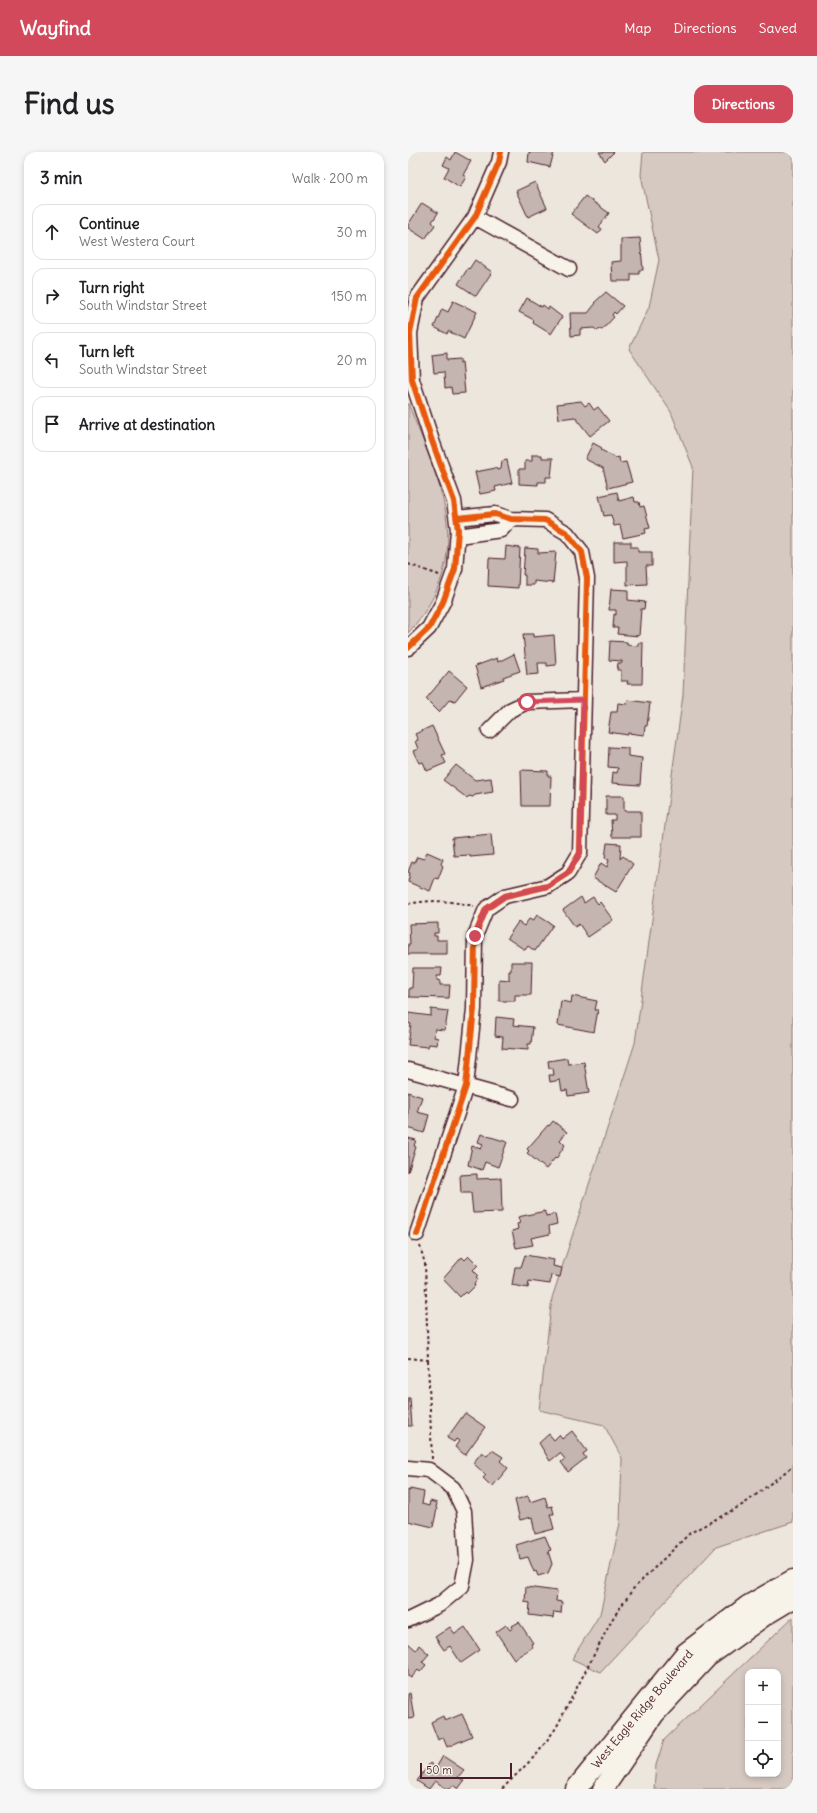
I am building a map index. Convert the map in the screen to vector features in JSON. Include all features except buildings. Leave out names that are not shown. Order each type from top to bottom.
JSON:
[{"type":"street","points":[[408,648],[429,628],[443,602],[455,569],[458,536],[454,501],[412,380],[410,333],[417,298],[475,217],[499,162],[501,152]]},
{"type":"street","points":[[475,217],[570,269]]},
{"type":"street","points":[[418,1234],[466,1086],[474,1010],[475,936],[486,909],[505,896],[548,886],[568,873],[580,853],[587,578],[582,552],[567,533],[545,520],[511,519],[495,514],[457,518]]},
{"type":"street","points":[[458,536],[501,530],[511,519]]},
{"type":"street","points":[[489,730],[510,710],[527,702],[583,700]]},
{"type":"street","points":[[408,1070],[512,1099]]},
{"type":"street","points":[[408,1468],[429,1470],[453,1488],[464,1511],[468,1560],[462,1586],[439,1605],[408,1620]]},
{"type":"street","name":"West Eagle Ridge Boulevard","points":[[576,1789],[686,1653],[748,1606],[793,1580]]},
{"type":"street","name":"West Eagle Ridge Boulevard","points":[[603,1789],[654,1714],[707,1657],[765,1615],[793,1598]]},
{"type":"path","points":[[408,564],[451,580]]},
{"type":"path","points":[[408,904],[422,901],[446,900],[486,909]]},
{"type":"path","points":[[418,1234],[425,1264],[433,1473]]},
{"type":"path","points":[[408,1358],[428,1360]]},
{"type":"path","points":[[502,1789],[537,1754],[556,1728],[613,1618],[633,1589],[690,1533],[744,1504],[793,1466]]},
{"type":"shaded area","points":[[643,152],[793,152],[793,1522],[716,1547],[600,1672],[572,1659],[600,1614],[620,1523],[622,1458],[604,1425],[539,1410],[552,1298],[635,1043],[683,695],[693,467],[671,412],[629,349],[649,307],[659,260],[641,175]]},
{"type":"shaded area","points":[[408,403],[432,463],[441,492],[447,520],[447,548],[442,576],[429,604],[408,633]]},
{"type":"shaded area","points":[[793,1617],[793,1789],[654,1789],[656,1765],[664,1740]]},
{"type":"cycle path","points":[[408,648],[429,628],[443,602],[455,569],[458,530],[454,501],[412,380],[410,333],[417,298],[475,217],[499,162],[501,152]]},
{"type":"cycle path","points":[[417,1234],[466,1086],[474,1009],[475,936],[486,909],[505,896],[548,886],[568,873],[580,853],[587,578],[582,552],[567,533],[545,520],[511,519],[495,514],[457,518]]},
{"type":"route","points":[[475,936],[486,909],[505,896],[548,886],[568,873],[580,853],[583,700],[527,702]]}]
